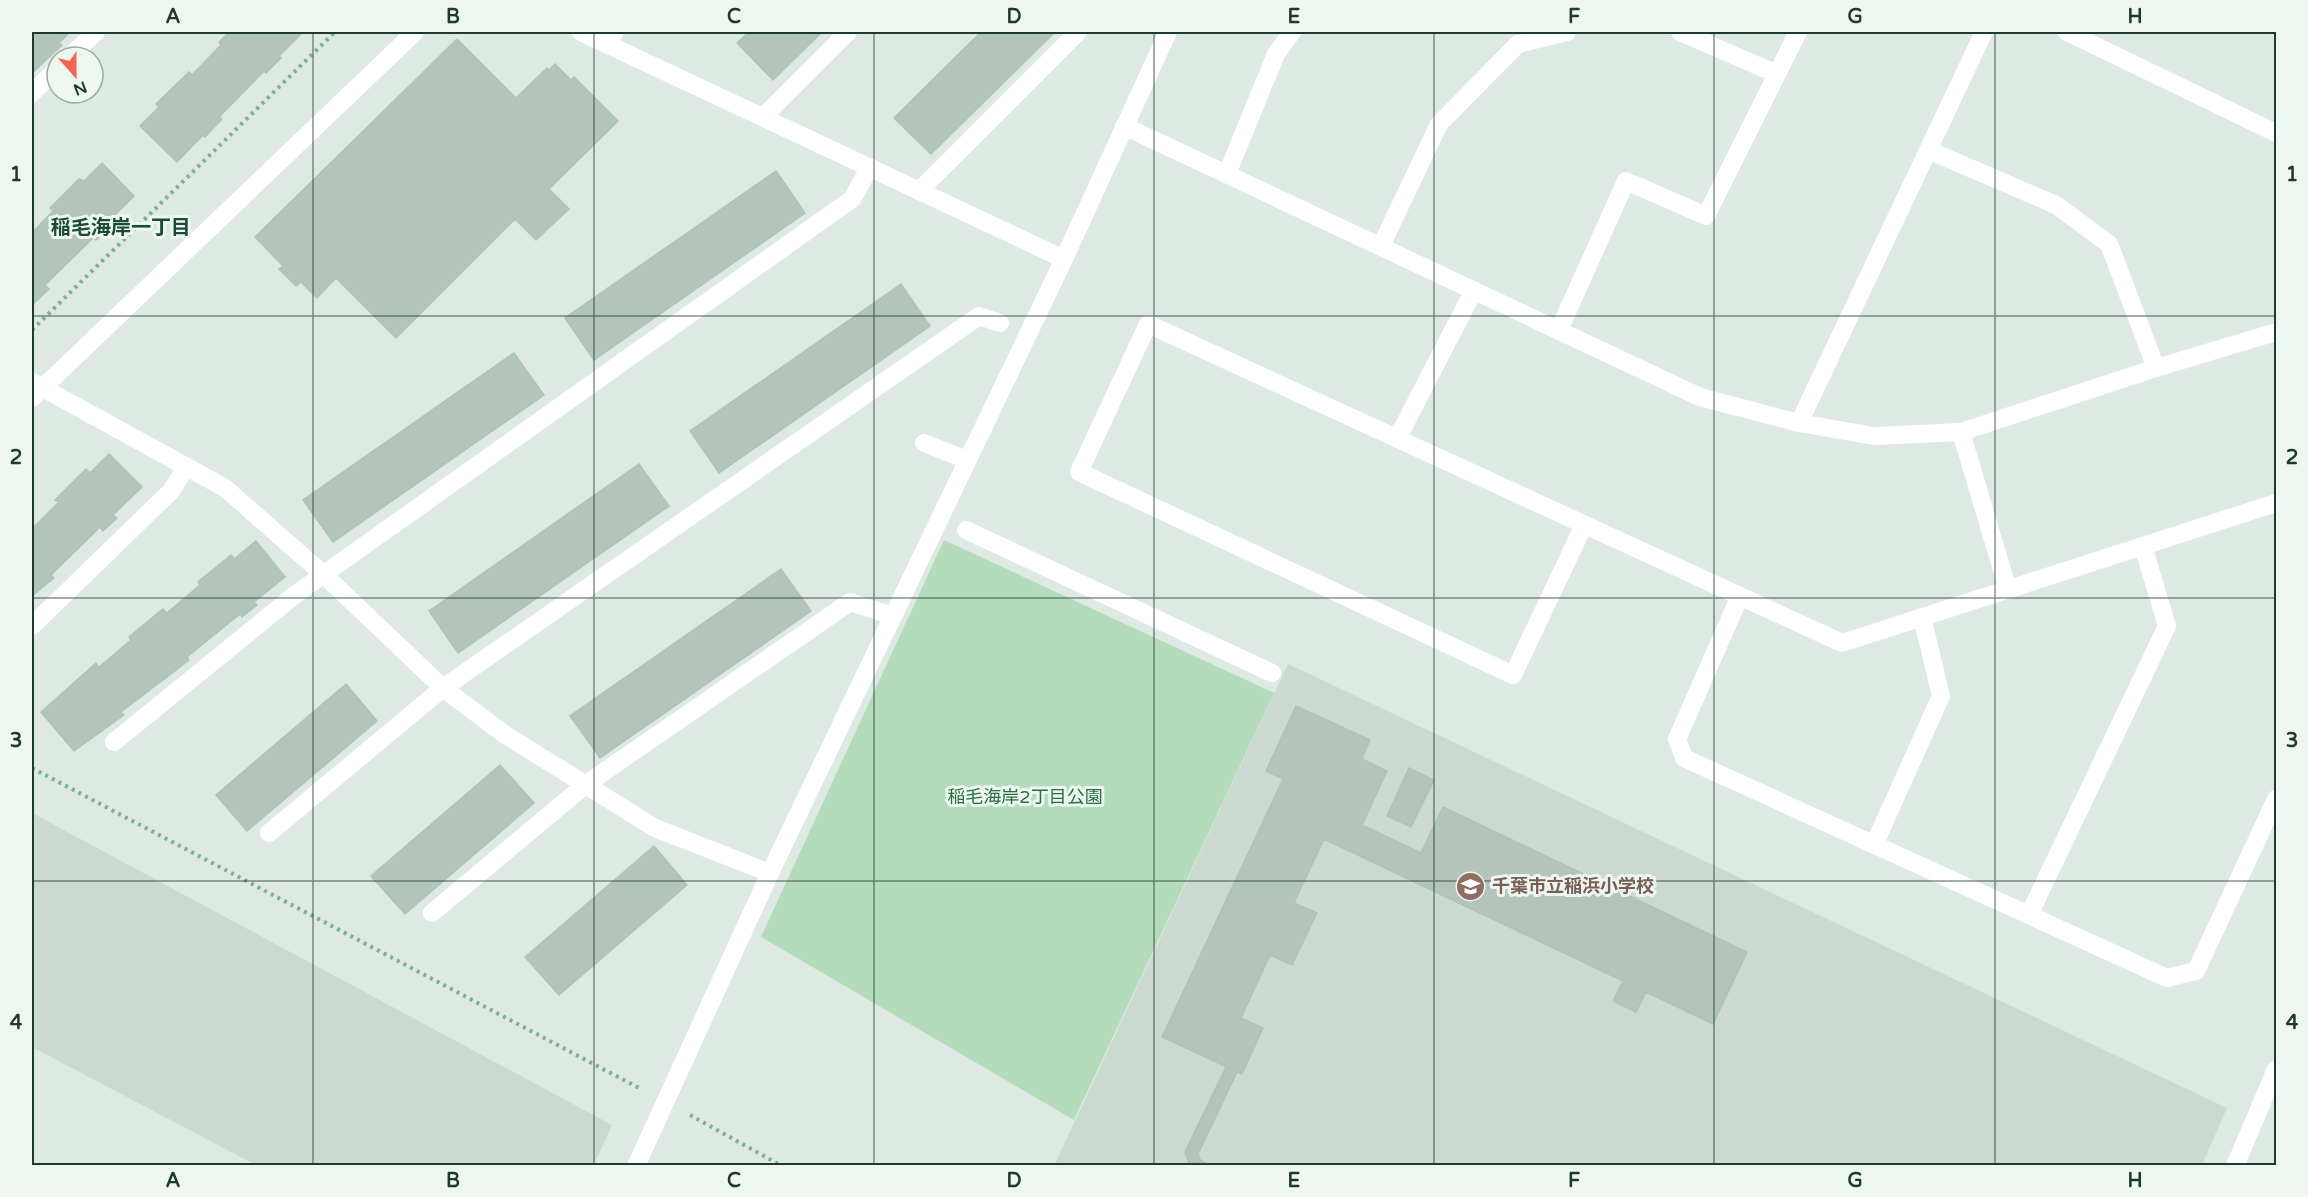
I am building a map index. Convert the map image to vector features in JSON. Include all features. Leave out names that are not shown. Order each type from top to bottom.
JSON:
[{"type":"street","points":[[82,45],[96,32]]},
{"type":"street","points":[[415,32],[35,389],[225,488],[323,574],[443,688],[504,734],[655,828],[770,873]]},
{"type":"street","points":[[581,32],[609,37],[763,117],[1064,259]]},
{"type":"street","points":[[763,117],[848,32]]},
{"type":"street","points":[[919,191],[1078,32]]},
{"type":"street","points":[[636,1166],[770,873],[1064,259],[1168,32]]},
{"type":"street","points":[[1227,174],[1276,54],[1293,32]]},
{"type":"street","points":[[1381,246],[1439,124],[1518,44],[1567,32]]},
{"type":"street","points":[[1680,32],[1777,74]]},
{"type":"street","points":[[1559,330],[1626,181],[1706,216],[1798,32]]},
{"type":"street","points":[[1799,423],[1984,32]]},
{"type":"street","points":[[2067,32],[2277,133]]},
{"type":"street","points":[[32,93],[45,81]]},
{"type":"street","points":[[1124,126],[1700,397],[1799,423],[1874,436],[1961,432],[2156,368],[2277,332]]},
{"type":"street","points":[[1928,150],[2056,205],[2109,244],[2156,368]]},
{"type":"street","points":[[114,742],[323,574],[852,199],[870,167]]},
{"type":"street","points":[[1397,439],[1474,290]]},
{"type":"street","points":[[269,833],[443,688],[979,316],[1000,323]]},
{"type":"street","points":[[1584,525],[1513,675],[1079,472],[1148,324],[1842,643],[2277,504]]},
{"type":"street","points":[[1961,432],[2008,590]]},
{"type":"street","points":[[924,443],[967,460]]},
{"type":"street","points":[[32,626],[171,491],[186,467]]},
{"type":"street","points":[[966,530],[1272,673]]},
{"type":"street","points":[[2029,915],[2167,626],[2143,546]]},
{"type":"street","points":[[1740,596],[1677,739],[1684,759],[2167,978],[2196,971],[2277,799]]},
{"type":"street","points":[[432,913],[585,784],[850,602],[893,616]]},
{"type":"street","points":[[1875,845],[1941,696],[1922,617]]},
{"type":"street","points":[[2235,1166],[2277,1069]]},
{"type":"path","points":[[32,330],[335,32]]},
{"type":"path","points":[[32,768],[644,1090]]},
{"type":"path","points":[[680,1110],[782,1166]]},
{"type":"shaded area","name":"千葉市立稲浜小学校","points":[[1288,664],[2227,1108],[2202,1165],[1054,1166]]},
{"type":"shaded area","points":[[32,813],[612,1125],[594,1165],[256,1165],[32,1047]]},
{"type":"green space","name":"稲毛海岸2丁目公園","points":[[944,540],[1274,693],[1074,1120],[761,937]]},
{"type":"building","points":[[32,32],[70,32],[59,43],[62,45],[45,45],[45,61],[32,73]]},
{"type":"building","points":[[229,32],[303,32],[279,56],[281,58],[266,73],[264,71],[219,117],[222,119],[205,137],[203,135],[177,162],[140,126],[159,107],[156,104],[189,72],[192,75],[221,45],[219,42]]},
{"type":"building","points":[[749,32],[822,32],[773,80],[737,43]]},
{"type":"building","points":[[981,32],[1055,32],[931,154],[894,118]]},
{"type":"building","points":[[457,39],[516,98],[547,68],[549,70],[555,64],[571,80],[574,77],[618,121],[549,189],[569,209],[536,240],[515,219],[396,338],[336,278],[317,298],[301,282],[296,286],[279,269],[283,266],[255,237]]},
{"type":"building","points":[[102,163],[134,196],[109,221],[112,225],[96,240],[93,238],[45,285],[49,289],[33,304],[32,233],[53,211],[50,208],[79,179],[84,181]]},
{"type":"building","points":[[776,171],[805,213],[594,360],[565,318]]},
{"type":"building","points":[[901,284],[930,326],[719,473],[690,431]]},
{"type":"building","points":[[514,353],[544,395],[333,542],[303,500]]},
{"type":"building","points":[[109,454],[142,487],[113,515],[117,518],[103,531],[100,527],[51,575],[54,578],[32,596],[32,529],[59,502],[55,500],[86,469],[90,473]]},
{"type":"building","points":[[639,464],[669,506],[458,653],[429,611]]},
{"type":"building","points":[[256,541],[285,577],[254,602],[257,605],[242,617],[240,614],[187,657],[189,660],[121,712],[124,715],[74,751],[41,712],[96,663],[99,667],[131,640],[129,637],[163,609],[167,613],[200,585],[198,582],[231,555],[234,559]]},
{"type":"building","points":[[781,569],[811,611],[600,758],[570,716]]},
{"type":"building","points":[[346,684],[377,721],[247,831],[216,795]]},
{"type":"building","points":[[1296,706],[1370,740],[1362,759],[1387,771],[1362,825],[1421,853],[1443,807],[1747,952],[1713,1024],[1646,992],[1636,1012],[1613,1001],[1623,981],[1324,839],[1294,903],[1317,913],[1292,965],[1270,955],[1241,1018],[1263,1028],[1242,1074],[1162,1037],[1283,779],[1266,771]]},
{"type":"building","points":[[500,765],[534,803],[405,914],[371,876]]},
{"type":"building","points":[[1409,768],[1434,780],[1411,827],[1387,816]]},
{"type":"building","points":[[654,846],[687,885],[559,995],[525,957]]},
{"type":"building","points":[[1226,1067],[1237,1072],[1198,1154],[1200,1160],[1210,1166],[1190,1166],[1185,1152]]},
{"type":"place","name":"千葉市立稲浜小学校","points":[[1471,886]]},
{"type":"district","name":"稲毛海岸一丁目","points":[[121,228]]}]
